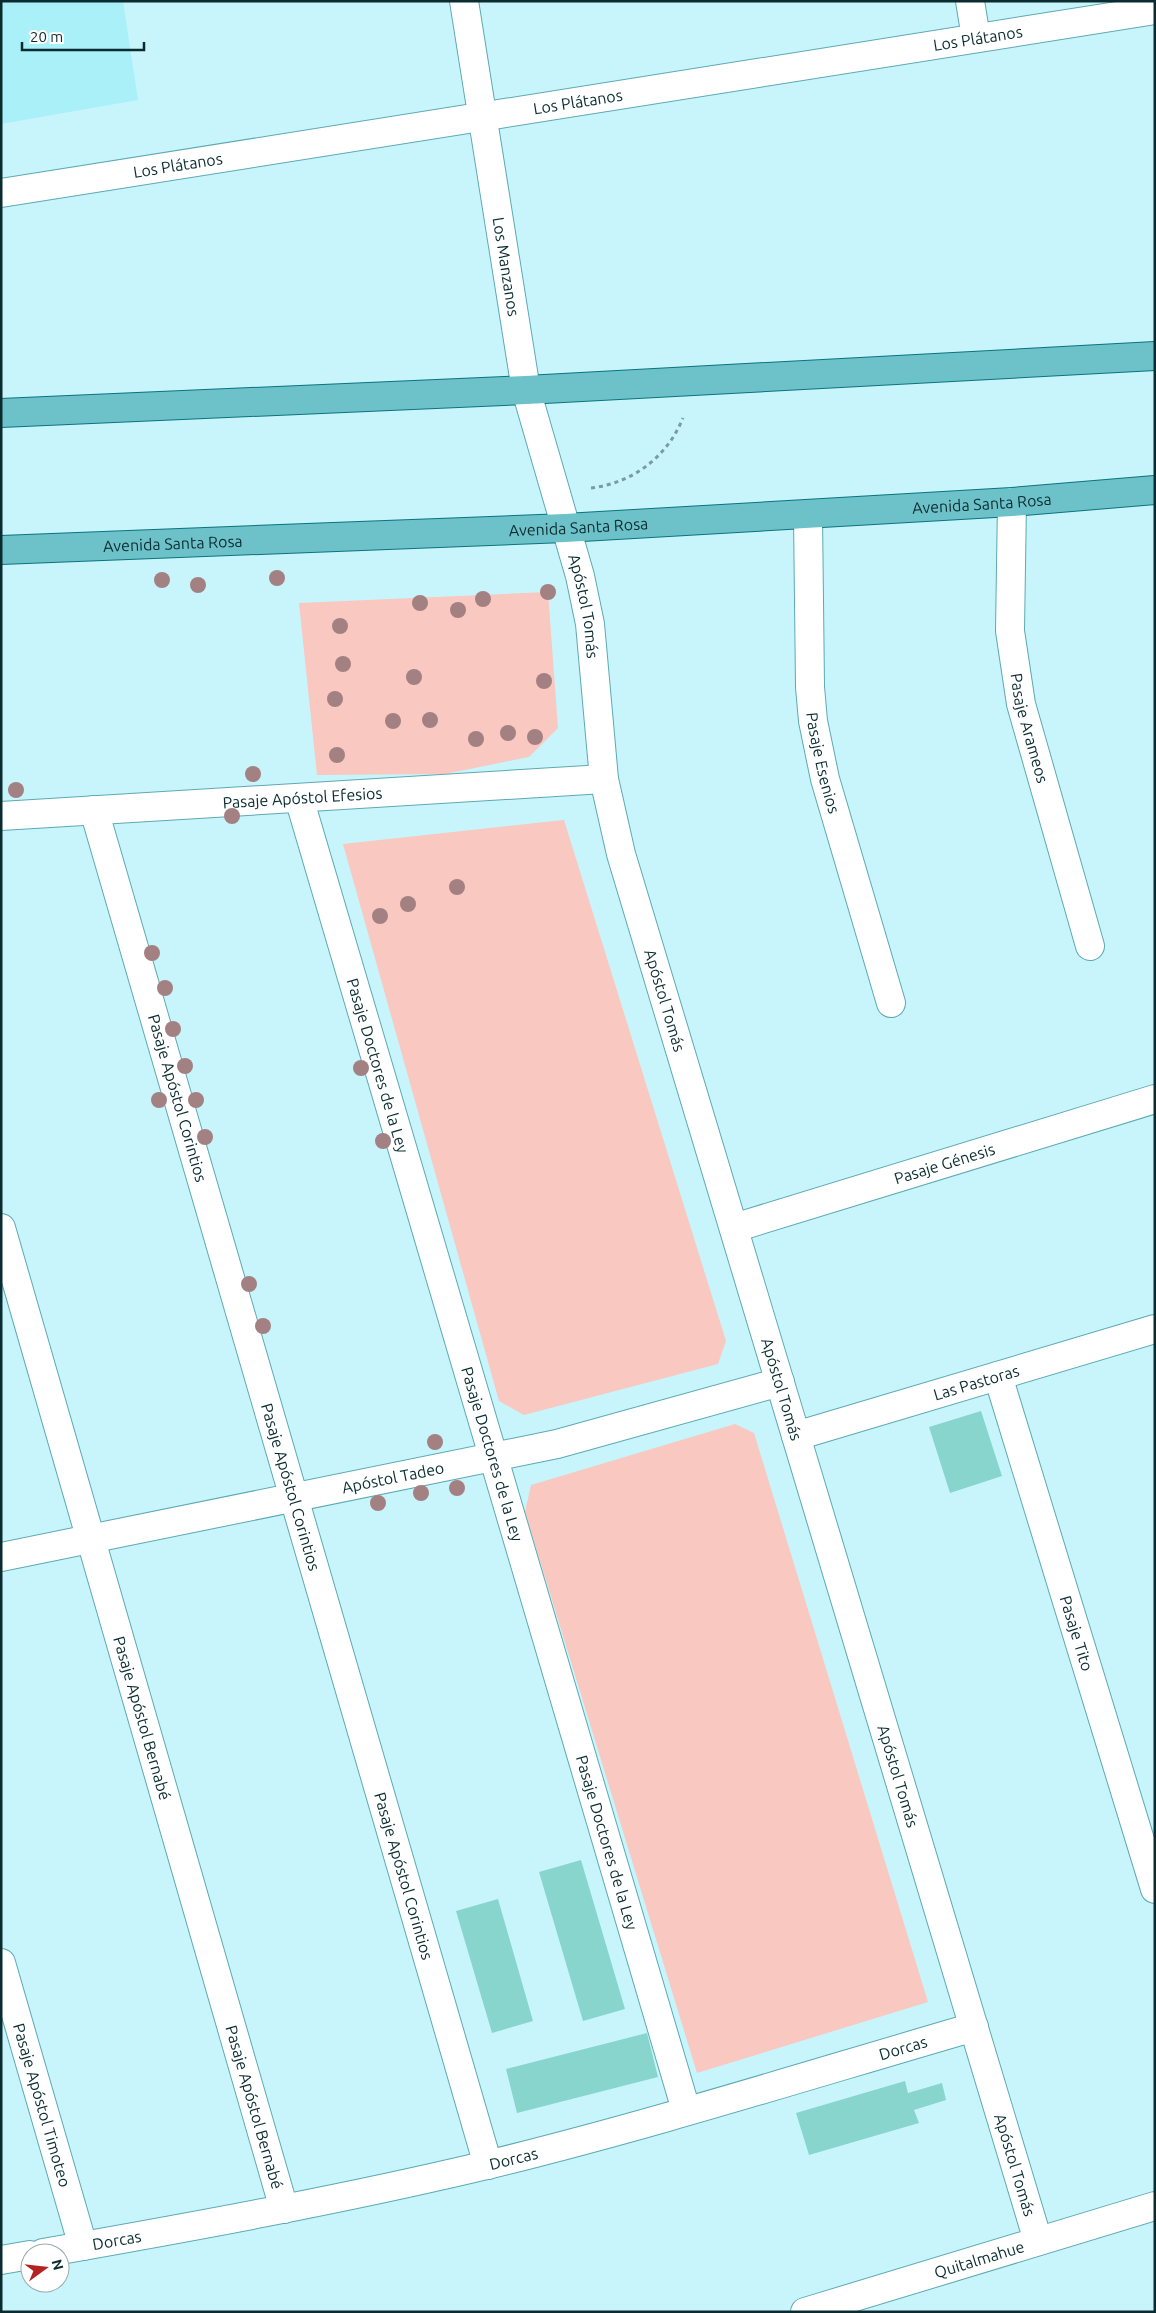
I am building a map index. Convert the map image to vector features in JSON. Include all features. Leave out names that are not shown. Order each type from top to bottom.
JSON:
[{"type":"main road","points":[[1,413],[526,390],[1155,356]]},
{"type":"main road","name":"Avenida Santa Rosa","points":[[1,550],[565,528],[1012,502],[1153,490]]},
{"type":"street","name":"Los Manzanos","points":[[464,1],[526,390],[565,528]]},
{"type":"street","points":[[970,1],[976,38]]},
{"type":"street","name":"Los Plátanos","points":[[1,193],[1155,10]]},
{"type":"street","points":[[1111,359],[1155,365]]},
{"type":"street","name":"Pasaje Arameos","points":[[1012,502],[1010,632],[1014,668],[1021,704],[1090,946]]},
{"type":"street","name":"Pasaje Esenios","points":[[808,515],[810,687],[814,731],[825,779],[891,1003]]},
{"type":"street","name":"Apóstol Tomás","points":[[565,528],[580,576],[590,624],[604,779],[621,854],[1038,2241]]},
{"type":"street","name":"Pasaje Apóstol Efesios","points":[[1,816],[604,779]]},
{"type":"street","name":"Pasaje Doctores de la Ley","points":[[299,798],[686,2110]]},
{"type":"street","name":"Pasaje Apóstol Corintios","points":[[94,810],[488,2165]]},
{"type":"street","name":"Pasaje Génesis","points":[[734,1228],[1155,1099]]},
{"type":"street","name":"Pasaje Apóstol Bernabé","points":[[1,1228],[284,2209]]},
{"type":"street","name":"Las Pastoras","points":[[796,1436],[1155,1329]]},
{"type":"street","name":"Pasaje Tito","points":[[998,1376],[1155,1889]]},
{"type":"street","name":"Apóstol Tadeo","points":[[1,1557],[495,1458],[584,1437],[780,1382]]},
{"type":"street","name":"Pasaje Apóstol Timoteo","points":[[1,1963],[83,2246]]},
{"type":"street","name":"Dorcas","points":[[70,2248],[284,2209],[488,2165],[588,2139],[974,2027]]},
{"type":"street","name":"Quitalmahue","points":[[805,2312],[1155,2206]]},
{"type":"street","points":[[1,2260],[20,2257]]},
{"type":"path","points":[[555,491],[594,488],[617,482],[653,461],[666,448],[678,430],[687,409],[692,380]]},
{"type":"shaded area","points":[[1,1],[123,1],[138,100],[1,124]]},
{"type":"shaded area","points":[[548,592],[558,728],[529,757],[445,774],[317,775],[299,603]]},
{"type":"shaded area","points":[[564,820],[726,1341],[718,1364],[524,1415],[499,1401],[343,844]]},
{"type":"shaded area","points":[[735,1424],[754,1433],[928,2002],[697,2073],[525,1512],[531,1485]]},
{"type":"building","points":[[981,1411],[1002,1476],[950,1493],[929,1427]]},
{"type":"building","points":[[581,1860],[625,2009],[583,2021],[539,1872]]},
{"type":"building","points":[[498,1899],[533,2021],[492,2033],[456,1911]]},
{"type":"building","points":[[647,2033],[658,2077],[517,2113],[506,2069]]},
{"type":"building","points":[[905,2081],[908,2093],[942,2083],[946,2100],[914,2110],[919,2123],[809,2155],[796,2113]]}]
